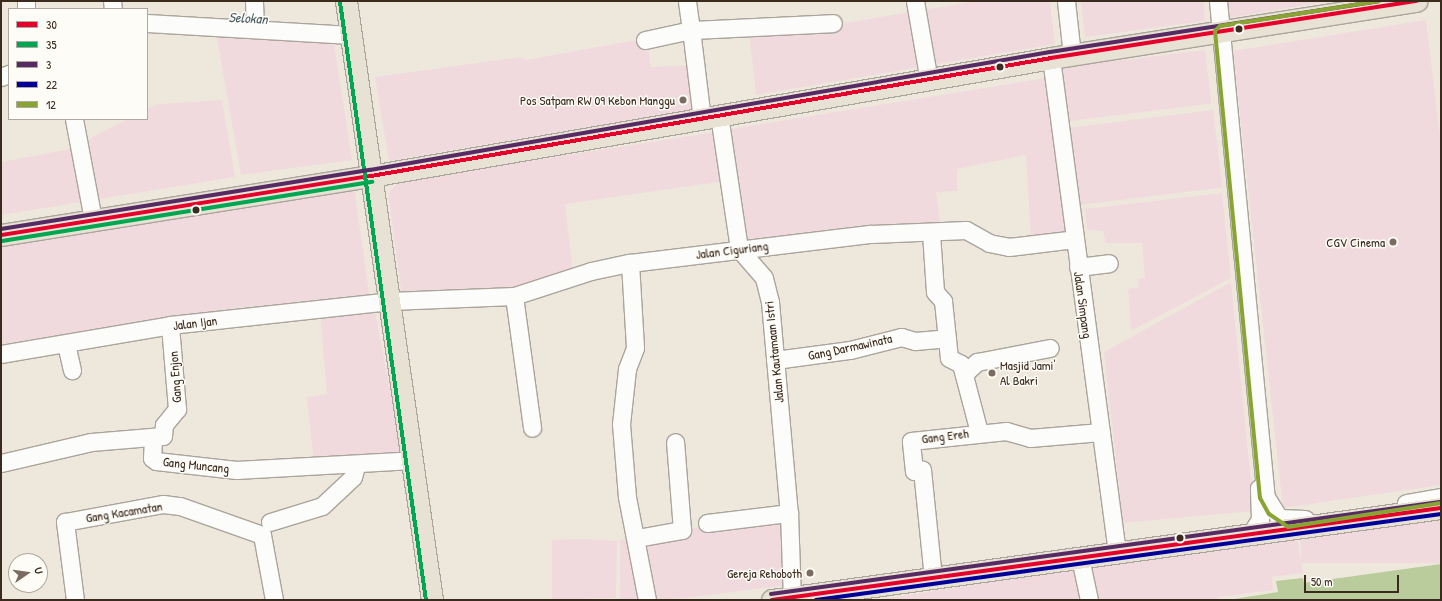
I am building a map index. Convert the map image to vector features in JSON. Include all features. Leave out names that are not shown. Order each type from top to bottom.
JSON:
[{"type":"main road","points":[[346,1],[432,600]]},
{"type":"main road","points":[[1,234],[371,176],[929,81],[1051,58],[1417,1]]},
{"type":"main road","points":[[785,599],[1117,552],[1250,535],[1379,512],[1441,508]]},
{"type":"street","points":[[254,1],[256,28]]},
{"type":"street","points":[[687,1],[691,30],[739,249],[764,278]]},
{"type":"street","points":[[916,1],[929,81]]},
{"type":"street","points":[[1066,1],[1072,55]]},
{"type":"street","points":[[1218,1],[1214,33],[1266,497],[1279,518],[1288,521],[1379,512],[1441,497]]},
{"type":"street","points":[[148,23],[256,28],[351,35]]},
{"type":"street","points":[[645,40],[691,30],[833,23]]},
{"type":"street","points":[[1214,33],[1218,47],[1234,201],[1260,507],[1260,519],[1250,535]]},
{"type":"street","name":"Jalan Simpang","points":[[1051,58],[1117,552]]},
{"type":"street","points":[[74,120],[93,220]]},
{"type":"street","name":"Jalan Ciguriang","points":[[390,301],[514,296],[591,271],[630,263],[766,245],[870,234],[931,233],[966,230],[989,243],[1009,247],[1075,239]]},
{"type":"street","points":[[931,233],[935,292],[943,301],[949,358],[962,364],[979,432]]},
{"type":"street","name":"Jalan Kautamaan Istri","points":[[766,245],[764,278],[775,360],[789,513],[785,599]]},
{"type":"street","points":[[630,263],[635,348],[627,369],[621,424],[627,497],[637,538],[647,600]]},
{"type":"street","points":[[1078,267],[1109,263]]},
{"type":"street","points":[[514,296],[532,428]]},
{"type":"street","name":"Jalan Ijan","points":[[1,354],[170,325],[390,301]]},
{"type":"street","name":"Gang Enjon","points":[[153,439],[162,436],[164,425],[177,409],[170,325]]},
{"type":"street","name":"Gang Darmawinata","points":[[775,360],[850,350],[901,337],[915,341],[947,338]]},
{"type":"street","points":[[66,344],[72,370]]},
{"type":"street","points":[[964,374],[977,362],[1050,348]]},
{"type":"street","name":"Gang Ereh","points":[[933,578],[922,470],[914,471],[911,441],[979,432],[1006,431],[1030,438],[1101,432]]},
{"type":"street","name":"Gang Muncang","points":[[1,463],[91,442],[153,439],[152,458],[159,462],[236,470],[356,466],[413,460]]},
{"type":"street","points":[[637,538],[682,530],[675,442]]},
{"type":"street","points":[[270,522],[322,506],[353,477],[356,466]]},
{"type":"street","name":"Gang Kacamatan","points":[[75,600],[65,522],[164,504],[180,506],[262,535],[274,600]]},
{"type":"street","points":[[707,523],[789,513]]},
{"type":"street","points":[[1080,558],[1089,600]]},
{"type":"shaded area","points":[[977,1],[1050,1],[1055,44],[756,95],[749,31],[814,28]]},
{"type":"shaded area","points":[[1081,1],[1204,1],[1205,21],[1085,37]]},
{"type":"shaded area","points":[[1225,1],[1331,1],[1227,18]]},
{"type":"shaded area","points":[[1426,20],[1441,144],[1441,485],[1283,508],[1233,51]]},
{"type":"shaded area","points":[[215,27],[333,37],[352,160],[241,175]]},
{"type":"shaded area","points":[[647,38],[651,67],[691,65],[694,109],[389,161],[375,77],[521,57],[526,60]]},
{"type":"shaded area","points":[[1205,50],[1212,104],[1069,121],[1062,68]]},
{"type":"shaded area","points":[[1045,78],[1051,94],[1069,234],[1031,241],[1026,155],[957,169],[957,191],[936,192],[941,228],[743,239],[725,130]]},
{"type":"shaded area","points":[[222,100],[235,177],[1,215],[1,162],[66,150],[126,120],[148,120],[148,109],[159,104]]},
{"type":"shaded area","points":[[1213,110],[1223,187],[1079,205],[1069,128]]},
{"type":"shaded area","points":[[716,132],[725,181],[565,204],[573,273],[518,291],[402,296],[388,193],[400,181]]},
{"type":"shaded area","points":[[354,187],[370,299],[242,307],[1,344],[1,243]]},
{"type":"shaded area","points":[[1222,193],[1231,278],[1131,331],[1128,289],[1139,287],[1138,279],[1145,278],[1142,243],[1106,243],[1103,231],[1087,230],[1085,209]]},
{"type":"shaded area","points":[[1231,282],[1254,511],[1123,523],[1104,352]]},
{"type":"shaded area","points":[[374,306],[403,459],[314,465],[307,397],[327,394],[320,312]]},
{"type":"shaded area","points":[[780,515],[788,585],[668,600],[620,600],[620,540]]},
{"type":"shaded area","points":[[1301,515],[1441,515],[1441,563],[1301,563]]},
{"type":"shaded area","points":[[1297,536],[1303,573],[1272,577],[1273,590],[1219,597],[1219,600],[1098,600],[1091,566]]},
{"type":"shaded area","points":[[583,539],[617,541],[616,598],[552,600],[552,540]]},
{"type":"shaded area","points":[[1076,569],[1082,600],[875,600]]},
{"type":"green space","points":[[1441,564],[1441,600],[1234,599],[1278,592],[1276,581],[1303,578],[1304,583]]},
{"type":"transit line","name":"3","points":[[1,229],[370,170],[1050,52],[1378,1]]},
{"type":"transit line","name":"12","points":[[1379,1],[1220,26],[1215,31],[1260,498],[1269,514],[1288,527],[1441,503]]},
{"type":"transit line","name":"30","points":[[1,235],[371,176],[1051,58],[1417,1]]},
{"type":"transit line","name":"35","points":[[340,2],[426,600]]},
{"type":"transit line","name":"35","points":[[2,241],[372,182]]},
{"type":"transit line","name":"3","points":[[771,594],[1440,502]]},
{"type":"transit line","name":"30","points":[[772,600],[1441,508]]},
{"type":"transit line","name":"22","points":[[816,600],[1441,514]]},
{"type":"place","name":"Pos Satpam RW 09 Kebon Manggu","points":[[683,100]]},
{"type":"place","name":"CGV Cinema","points":[[1393,242]]},
{"type":"place","name":"Masjid Jami' Al Bakri","points":[[992,373]]},
{"type":"place","name":"Gereja Rehoboth","points":[[810,573]]},
{"type":"water label","name":"Selokan","points":[[248,18]]}]
